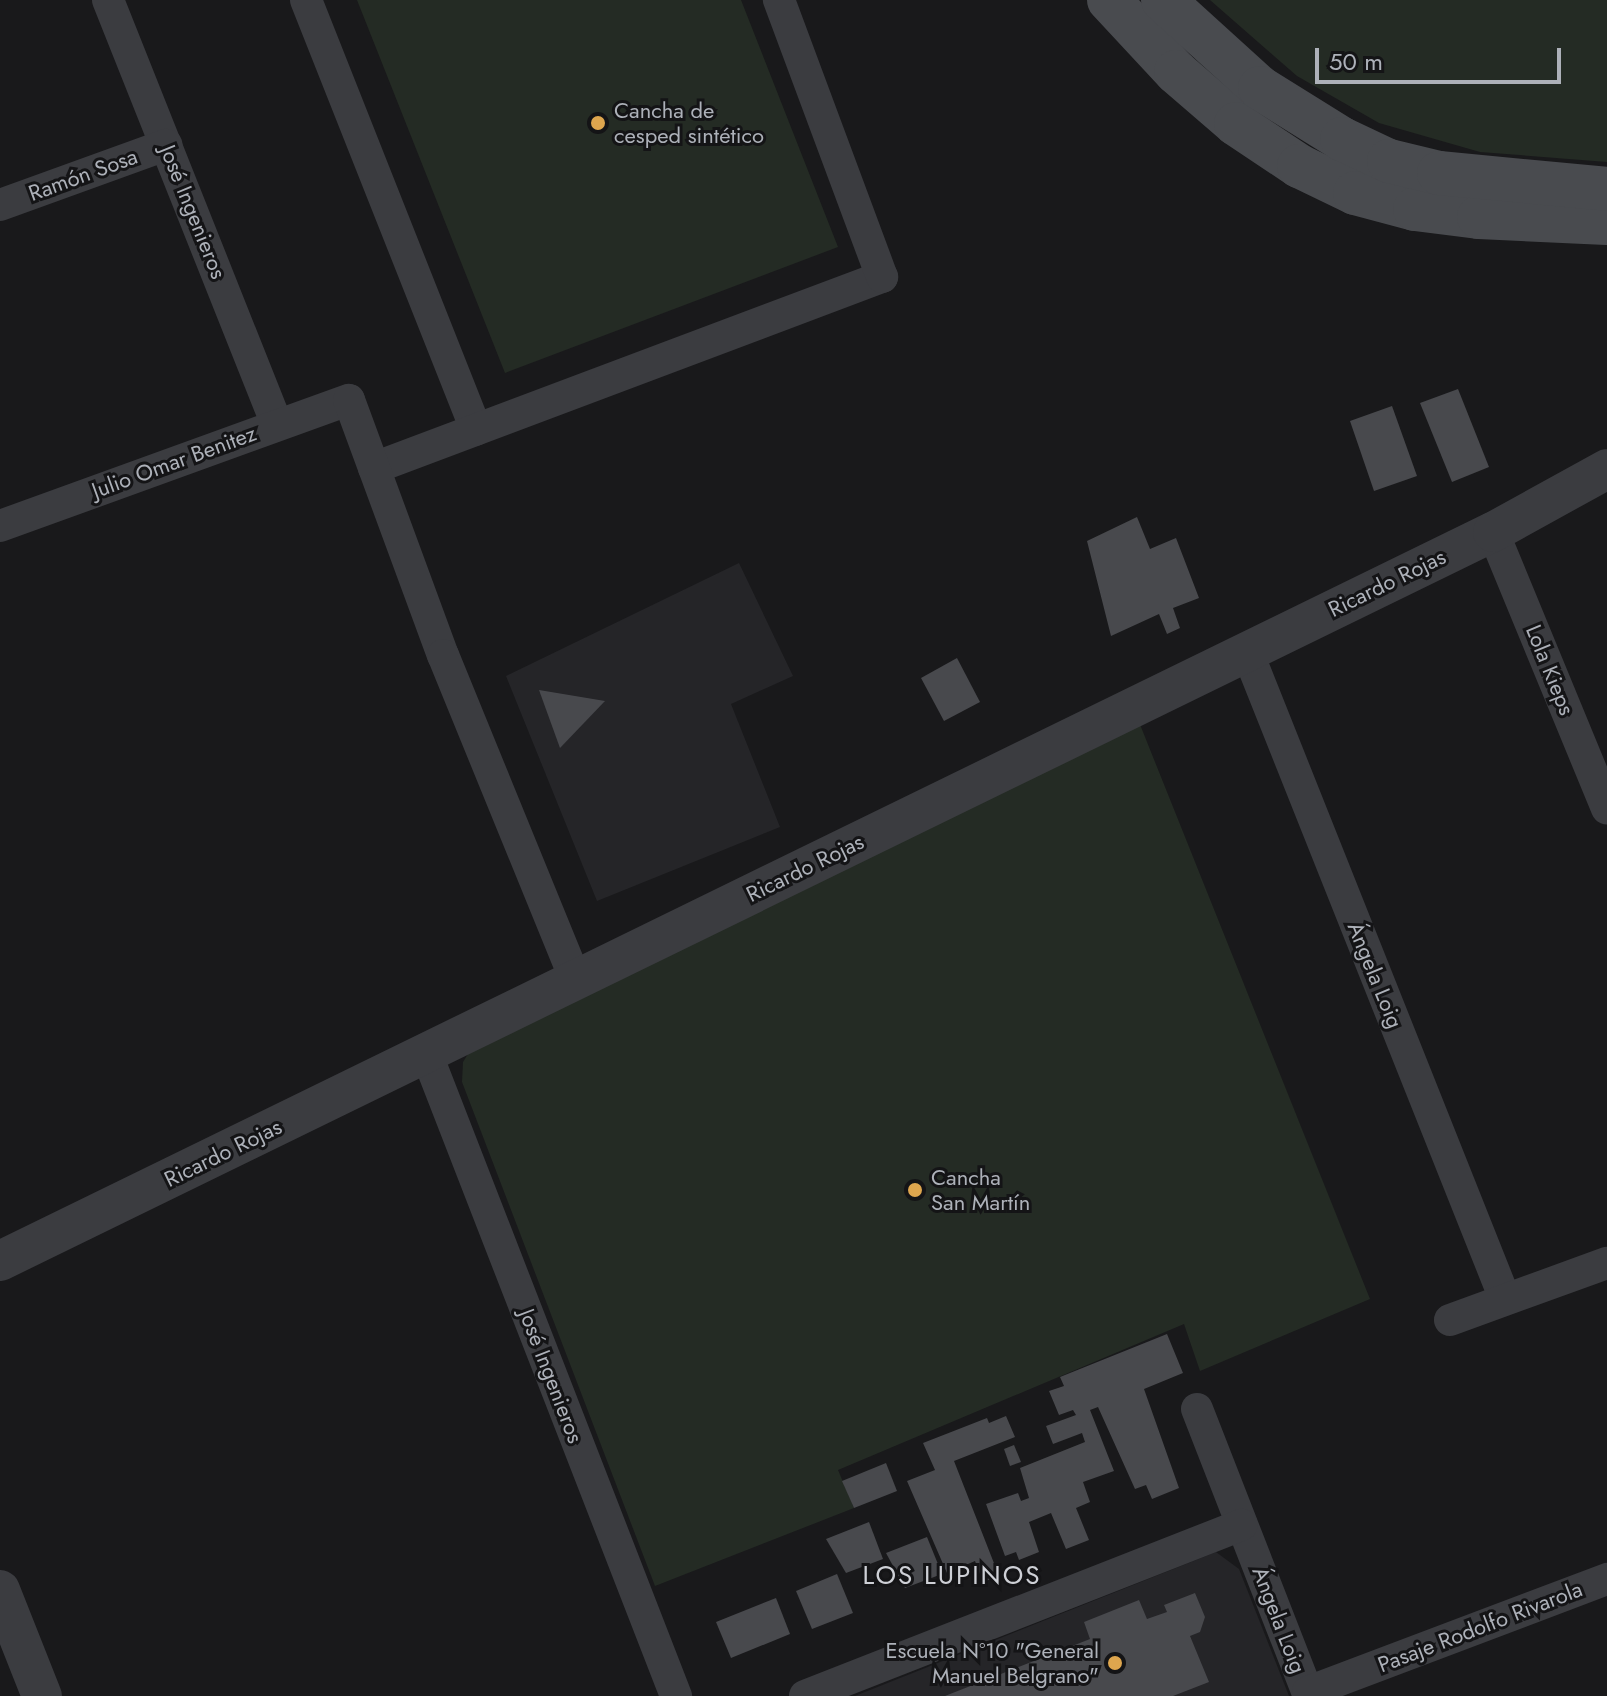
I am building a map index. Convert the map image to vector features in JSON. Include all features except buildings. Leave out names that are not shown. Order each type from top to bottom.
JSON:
[{"type":"main road","points":[[1109,0],[1176,72],[1236,124],[1299,166],[1355,193],[1454,214],[1607,223]]},
{"type":"main road","points":[[1163,0],[1260,88],[1342,139],[1389,161],[1439,173],[1607,189]]},
{"type":"street","name":"José Ingenieros","points":[[108,0],[277,424]]},
{"type":"street","points":[[306,0],[476,430]]},
{"type":"street","points":[[576,981],[443,655],[374,468],[882,277],[779,0]]},
{"type":"street","name":"Ramón Sosa","points":[[0,205],[166,145]]},
{"type":"street","name":"Julio Omar Benitez","points":[[0,526],[349,400],[374,468]]},
{"type":"street","name":"Ricardo Rojas","points":[[0,1261],[1493,532],[1607,469]]},
{"type":"street","name":"Lola Kieps","points":[[1493,532],[1596,752],[1607,808]]},
{"type":"street","name":"Ángela Loig","points":[[1247,651],[1505,1299]]},
{"type":"street","name":"José Ingenieros","points":[[427,1055],[676,1696]]},
{"type":"street","points":[[1450,1320],[1607,1263]]},
{"type":"street","name":"Ángela Loig","points":[[1197,1409],[1308,1694]]},
{"type":"street","points":[[805,1696],[1242,1525]]},
{"type":"street","name":"Pasaje Rodolfo Rivarola","points":[[1308,1694],[1607,1579]]},
{"type":"street","points":[[0,1590],[42,1696]]},
{"type":"shaded area","name":"Cancha de cesped sintético","points":[[357,0],[741,0],[838,247],[505,373]]},
{"type":"shaded area","points":[[1210,0],[1607,0],[1607,162],[1480,152],[1379,123],[1297,76]]},
{"type":"shaded area","points":[[739,563],[793,676],[731,704],[780,827],[597,901],[506,676]]},
{"type":"shaded area","name":"Cancha San Martín","points":[[1139,722],[1370,1299],[1200,1371],[1184,1324],[838,1470],[854,1508],[655,1586],[462,1082],[463,1062],[468,1054]]},
{"type":"shaded area","points":[[1216,1552],[1239,1569],[1289,1696],[855,1696]]},
{"type":"place","name":"Cancha de cesped sintético","points":[[598,123]]},
{"type":"place","name":"Cancha San Martín","points":[[915,1190]]},
{"type":"place","name":"Escuela N°10 \"General Manuel Belgrano\"","points":[[1115,1663]]},
{"type":"district","name":"LOS LUPINOS","points":[[952,1576]]}]
